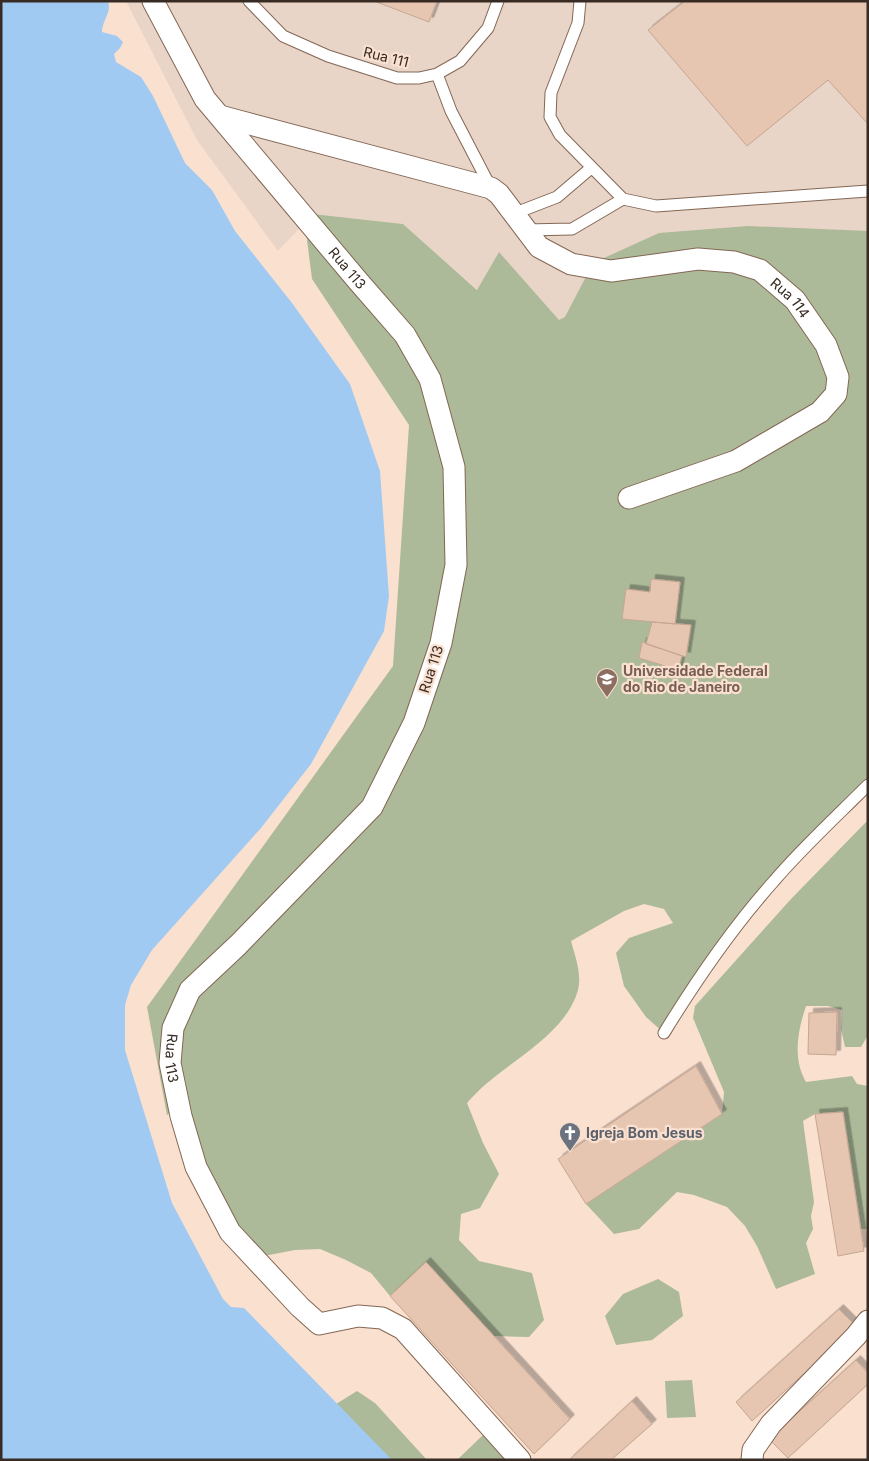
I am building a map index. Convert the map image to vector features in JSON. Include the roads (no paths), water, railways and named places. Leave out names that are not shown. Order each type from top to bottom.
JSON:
[{"type":"street","name":"Rua 113","points":[[153,1],[205,99],[405,335],[430,378],[454,467],[456,565],[441,643],[414,724],[372,807],[238,945],[190,990],[173,1028],[170,1063],[181,1116],[196,1167],[230,1232],[300,1307],[319,1324],[358,1316],[382,1318],[403,1329],[520,1460]]},
{"type":"street","points":[[220,116],[491,188]]},
{"type":"street","name":"Rua 114","points":[[491,188],[499,194],[539,247],[571,264],[611,271],[698,259],[734,262],[760,270],[795,300],[826,345],[838,376],[836,394],[820,412],[736,461],[629,498]]},
{"type":"street","points":[[752,1460],[753,1450],[771,1424],[856,1336],[868,1321]]},
{"type":"lane","name":"Rua 111","points":[[249,1],[283,36],[328,56],[396,78],[419,78],[437,74],[460,61],[488,28],[498,1]]},
{"type":"lane","points":[[580,1],[578,23],[551,93],[550,117],[560,136],[623,199],[656,206],[868,191]]},
{"type":"lane","points":[[437,74],[451,111],[491,188]]},
{"type":"lane","points":[[519,222],[557,197],[591,168]]},
{"type":"lane","points":[[519,222],[572,230],[623,199]]},
{"type":"lane","points":[[664,1033],[694,983],[732,930],[774,880],[868,785]]},
{"type":"water","points":[[1,1],[108,1],[109,9],[102,32],[117,36],[123,42],[114,54],[116,62],[141,77],[153,96],[185,163],[212,190],[235,231],[292,303],[350,384],[380,471],[389,596],[384,631],[311,764],[261,828],[152,950],[131,985],[125,1005],[125,1050],[172,1203],[223,1299],[231,1307],[244,1308],[392,1460],[1,1460]]},
{"type":"place","name":"Universidade Federal do Rio de Janeiro","points":[[607,698]]},
{"type":"place","name":"Igreja Bom Jesus","points":[[570,1152]]}]
